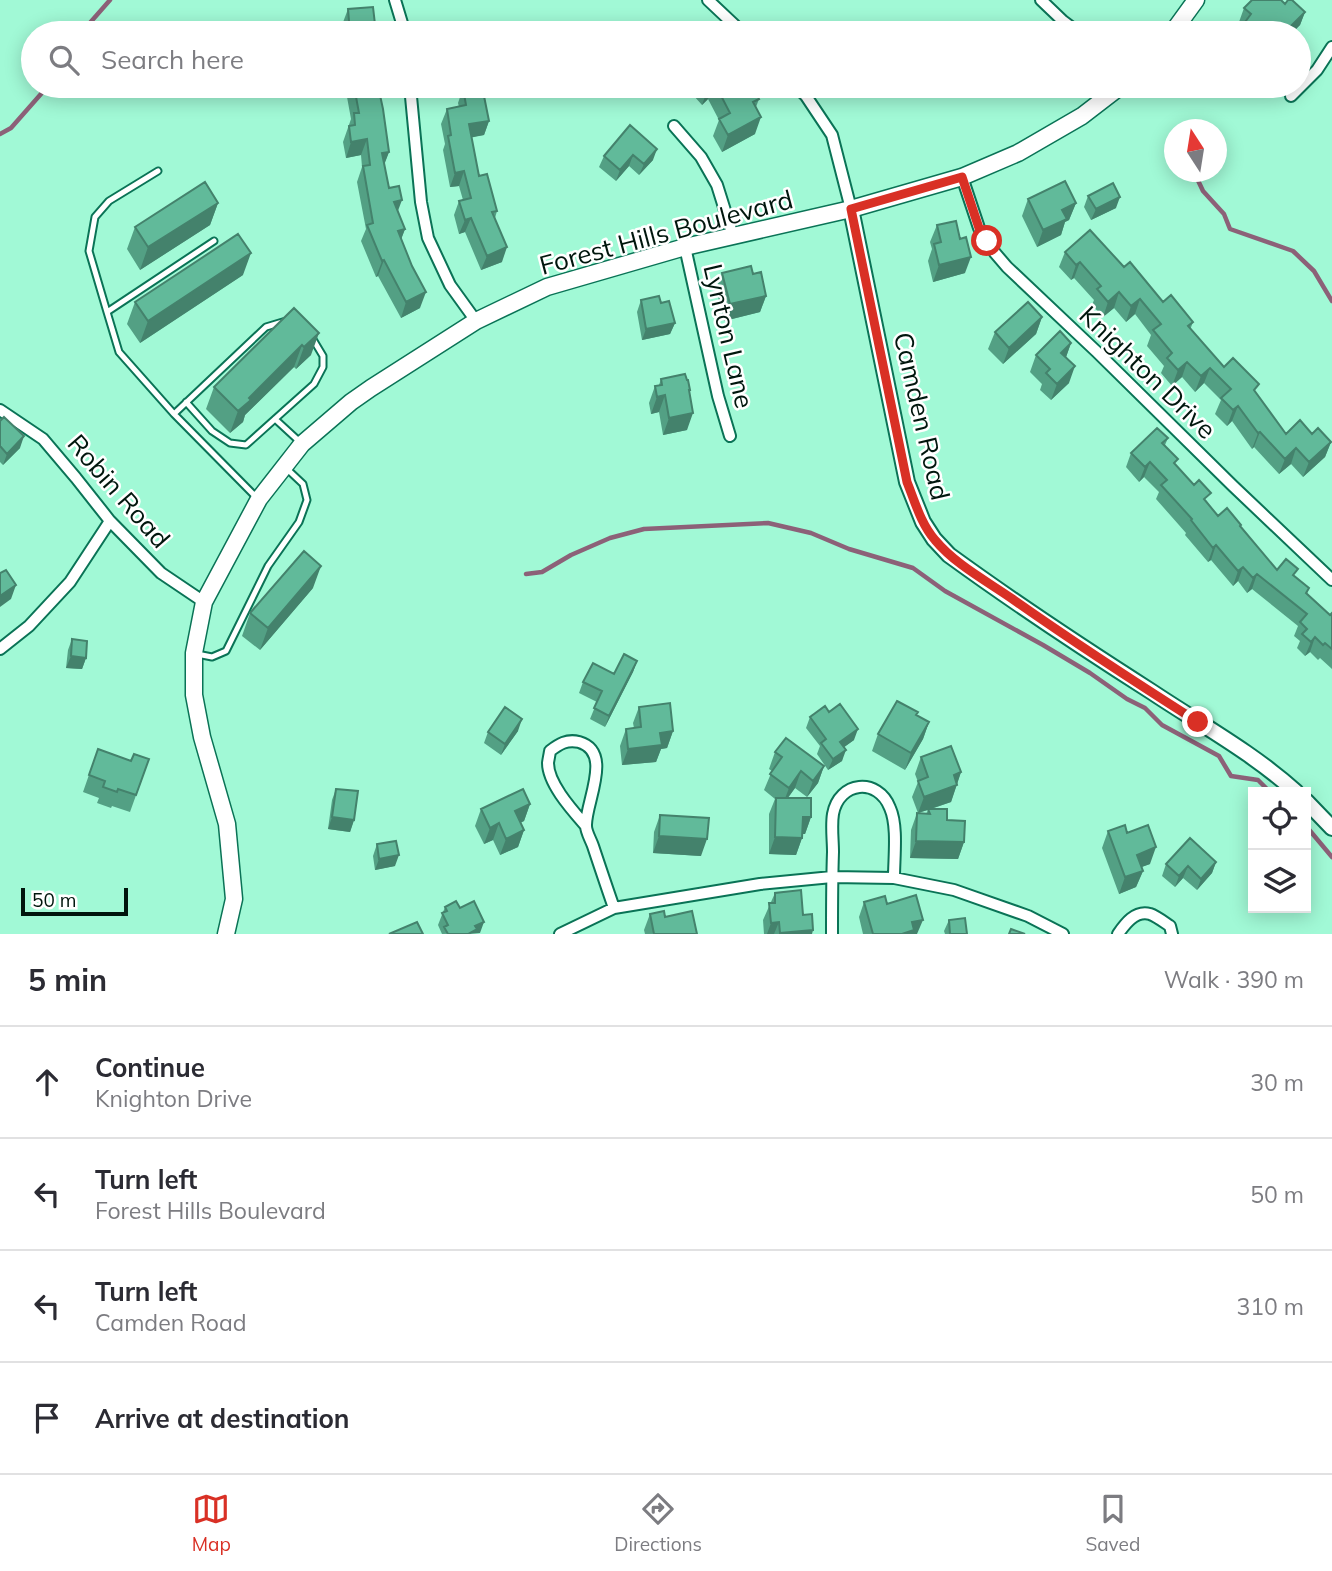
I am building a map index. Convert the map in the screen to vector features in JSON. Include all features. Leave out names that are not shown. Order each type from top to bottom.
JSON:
[{"type":"main road","points":[[1181,21],[1196,0]]},
{"type":"main road","name":"Forest Hills Boulevard","points":[[226,934],[234,899],[229,835],[194,695],[194,653],[204,602],[258,499],[302,444],[370,388],[476,321],[547,287],[685,247],[851,209],[962,177],[1018,153],[1082,116],[1105,98]]},
{"type":"street","points":[[396,0],[402,21]]},
{"type":"street","points":[[708,0],[730,21]]},
{"type":"street","points":[[1041,0],[1063,21]]},
{"type":"street","points":[[1311,76],[1332,47]]},
{"type":"street","points":[[411,98],[421,202],[428,238],[450,285],[476,321]]},
{"type":"street","name":"Camden Road","points":[[807,98],[832,135],[851,209],[907,482],[923,522],[934,539],[949,555],[1062,635],[1239,749],[1290,787]]},
{"type":"street","points":[[674,126],[701,157],[718,185],[733,236]]},
{"type":"street","name":"Knighton Drive","points":[[962,177],[979,228],[1007,267],[1332,580]]},
{"type":"street","name":"Lynton Lane","points":[[685,247],[718,396],[730,436]]},
{"type":"street","name":"Robin Road","points":[[0,410],[43,439],[110,521],[161,573],[204,602]]},
{"type":"street","points":[[0,649],[29,626],[70,582],[110,521]]},
{"type":"street","points":[[586,826],[597,762],[591,750],[583,743],[560,743],[550,751],[550,773],[563,799],[586,826],[614,908]]},
{"type":"street","points":[[832,934],[833,813],[852,787],[861,786],[880,792],[889,803],[894,817],[894,878]]},
{"type":"street","points":[[1311,806],[1332,828]]},
{"type":"street","points":[[561,934],[614,908],[760,884],[832,877],[894,878],[954,890],[1028,916],[1063,934]]},
{"type":"street","points":[[1118,934],[1127,921],[1138,915],[1149,914],[1170,926],[1172,934]]},
{"type":"lane","points":[[158,171],[109,201],[94,217],[89,251],[119,352],[174,414],[258,499]]},
{"type":"lane","points":[[107,312],[214,241]]},
{"type":"lane","points":[[174,414],[265,327],[290,320]]},
{"type":"lane","points":[[186,402],[212,431],[230,443],[246,445],[314,384],[323,367],[323,356],[305,330]]},
{"type":"lane","points":[[275,419],[302,444]]},
{"type":"lane","points":[[194,653],[212,657],[226,651],[268,566],[299,522],[307,500],[303,484],[284,466]]},
{"type":"building","points":[[1252,0],[1281,0],[1285,4],[1292,0],[1305,12],[1296,21],[1246,21],[1251,14],[1244,8]]},
{"type":"building","points":[[373,7],[375,21],[349,21],[348,9]]},
{"type":"building","points":[[356,98],[381,98],[389,152],[382,153],[389,188],[399,186],[402,200],[394,202],[405,229],[398,231],[426,292],[406,302],[384,260],[382,261],[367,225],[373,223],[363,166],[370,165],[367,139],[351,142],[349,126],[355,125],[354,113],[359,113]]},
{"type":"building","points":[[465,98],[484,98],[489,121],[469,124],[479,176],[487,174],[497,211],[492,212],[507,247],[487,256],[471,218],[465,220],[459,201],[471,198],[464,171],[455,173],[448,136],[451,135],[447,109],[466,105]]},
{"type":"building","points":[[722,98],[759,99],[753,102],[761,117],[728,135],[719,119],[730,113]]},
{"type":"building","points":[[630,125],[657,149],[644,164],[633,155],[620,170],[604,156]]},
{"type":"building","points":[[1065,181],[1076,203],[1062,210],[1067,219],[1043,230],[1028,199]]},
{"type":"building","points":[[205,182],[218,203],[148,247],[135,227]]},
{"type":"building","points":[[1113,183],[1120,197],[1096,209],[1088,196]]},
{"type":"building","points":[[956,221],[960,239],[966,237],[971,257],[939,265],[934,244],[941,242],[937,225]]},
{"type":"building","points":[[1090,230],[1124,267],[1130,262],[1163,302],[1171,295],[1193,322],[1188,326],[1224,367],[1233,358],[1259,384],[1254,390],[1286,434],[1300,420],[1312,434],[1318,428],[1331,442],[1309,462],[1296,448],[1285,459],[1260,432],[1258,433],[1238,406],[1233,410],[1221,398],[1231,389],[1210,368],[1201,376],[1187,362],[1178,370],[1167,358],[1172,353],[1153,330],[1161,324],[1140,299],[1131,306],[1119,292],[1108,302],[1097,289],[1101,286],[1080,262],[1076,265],[1065,252]]},
{"type":"building","points":[[238,234],[251,253],[148,321],[135,302]]},
{"type":"building","points":[[751,266],[753,274],[761,272],[766,296],[730,304],[722,273]]},
{"type":"building","points":[[659,296],[661,303],[669,301],[675,323],[646,329],[641,300]]},
{"type":"building","points":[[1028,302],[1042,317],[1009,348],[995,332]]},
{"type":"building","points":[[294,308],[319,333],[304,347],[302,345],[238,411],[214,387]]},
{"type":"building","points":[[1060,331],[1071,343],[1061,353],[1075,366],[1057,384],[1046,373],[1050,369],[1036,355]]},
{"type":"building","points":[[685,374],[693,413],[669,418],[665,395],[657,397],[655,386],[662,385],[661,379]]},
{"type":"building","points":[[4,417],[24,436],[7,454],[0,446],[0,421]]},
{"type":"building","points":[[1157,428],[1168,438],[1162,443],[1178,459],[1174,463],[1194,485],[1199,480],[1211,493],[1204,499],[1218,516],[1227,508],[1277,570],[1286,559],[1298,569],[1293,575],[1309,588],[1306,593],[1330,615],[1332,613],[1332,649],[1315,637],[1311,642],[1302,634],[1307,629],[1300,622],[1307,614],[1257,574],[1253,578],[1243,567],[1238,571],[1216,545],[1213,548],[1192,519],[1161,485],[1167,480],[1150,462],[1145,467],[1131,453]]},
{"type":"building","points":[[304,551],[321,566],[268,628],[250,613]]},
{"type":"building","points":[[6,570],[16,585],[0,596],[0,573]]},
{"type":"building","points":[[72,639],[87,641],[86,658],[71,656]]},
{"type":"building","points":[[624,654],[637,661],[609,716],[594,708],[602,691],[583,682],[593,663],[614,674]]},
{"type":"building","points":[[897,701],[918,712],[916,715],[929,722],[911,753],[878,734]]},
{"type":"building","points":[[670,703],[673,731],[660,733],[662,745],[628,749],[626,729],[641,727],[639,707]]},
{"type":"building","points":[[840,704],[858,729],[840,742],[846,750],[833,759],[821,743],[826,739],[810,717],[825,706],[829,712]]},
{"type":"building","points":[[505,707],[522,719],[505,744],[488,732]]},
{"type":"building","points":[[786,738],[824,766],[813,781],[801,771],[789,788],[770,774],[782,757],[775,752]]},
{"type":"building","points":[[951,746],[961,772],[954,775],[957,785],[924,797],[918,781],[928,777],[921,757]]},
{"type":"building","points":[[98,749],[131,761],[134,754],[149,759],[136,795],[103,787],[105,781],[89,775]]},
{"type":"building","points":[[336,789],[358,791],[354,820],[332,817]]},
{"type":"building","points":[[523,789],[530,804],[515,811],[524,830],[506,839],[499,823],[490,828],[481,809]]},
{"type":"building","points":[[776,798],[811,798],[811,817],[803,817],[802,838],[775,837]]},
{"type":"building","points":[[928,809],[947,809],[947,820],[965,821],[964,842],[916,841],[917,813],[930,814]]},
{"type":"building","points":[[660,815],[709,818],[707,839],[659,836]]},
{"type":"building","points":[[1125,825],[1127,833],[1148,825],[1156,847],[1137,855],[1143,871],[1125,877],[1108,831]]},
{"type":"building","points":[[1190,838],[1216,862],[1201,879],[1188,866],[1179,876],[1166,864]]},
{"type":"building","points":[[396,841],[399,855],[379,859],[377,844]]},
{"type":"building","points":[[801,890],[803,915],[812,914],[813,930],[780,933],[779,922],[771,923],[769,903],[775,903],[775,893]]},
{"type":"building","points":[[916,895],[923,920],[912,922],[914,930],[902,934],[873,934],[864,902],[885,896],[887,904]]},
{"type":"building","points":[[456,901],[460,908],[474,901],[484,922],[475,926],[477,929],[468,934],[448,934],[444,927],[448,925],[442,913],[447,911],[445,907]]},
{"type":"building","points":[[664,911],[665,917],[692,911],[697,934],[654,934],[650,914]]},
{"type":"building","points":[[965,918],[967,934],[950,934],[949,920]]},
{"type":"building","points":[[417,922],[423,934],[389,934]]},
{"type":"building","points":[[1011,929],[1025,934],[1009,934]]},
{"type":"waterway","points":[[92,21],[110,0]]},
{"type":"waterway","points":[[0,134],[11,128],[37,98]]},
{"type":"waterway","points":[[1199,182],[1203,191],[1224,214],[1230,229],[1293,251],[1314,271],[1332,301]]},
{"type":"waterway","points":[[526,574],[542,572],[571,555],[610,538],[644,529],[768,523],[811,533],[849,549],[913,568],[945,591],[1090,673],[1145,708],[1162,725],[1219,756],[1231,776],[1258,780],[1265,787]]},
{"type":"waterway","points":[[1311,832],[1332,857]]},
{"type":"route","points":[[987,241],[979,228],[962,177],[851,209],[907,482],[923,522],[949,555],[1062,635],[1198,722]]}]
